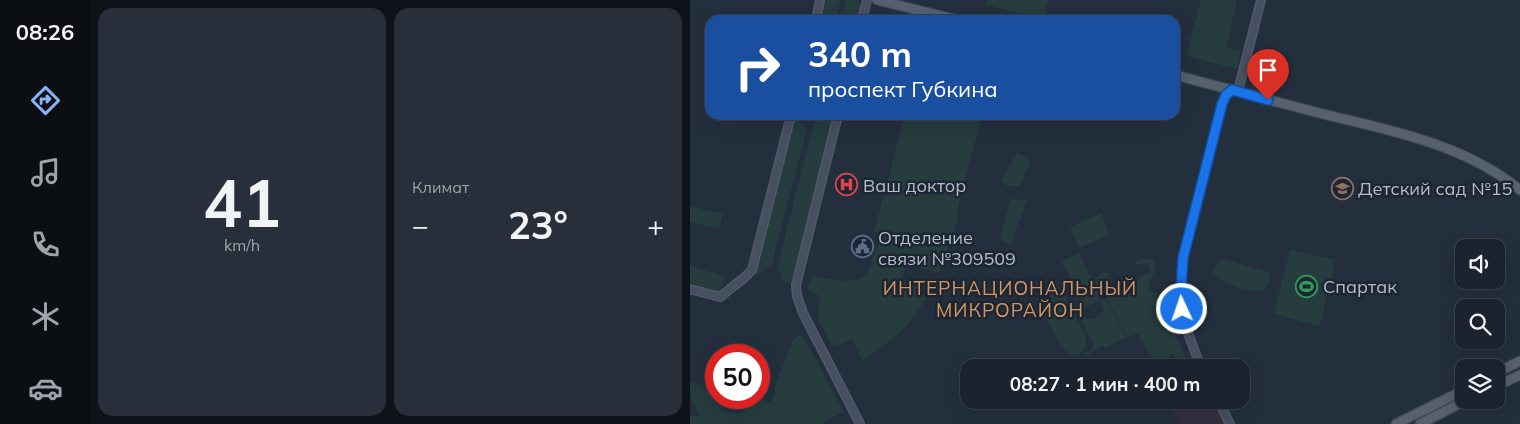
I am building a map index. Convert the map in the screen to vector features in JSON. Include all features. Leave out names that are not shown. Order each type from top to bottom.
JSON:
[{"type":"main road","points":[[817,15],[820,0]]},
{"type":"main road","points":[[863,15],[867,0]]},
{"type":"main road","points":[[876,0],[938,15]]},
{"type":"main road","points":[[1198,359],[1185,325],[1181,291],[1181,274],[1185,249],[1220,110],[1226,95],[1239,87],[1261,0]]},
{"type":"main road","points":[[1180,76],[1406,135],[1451,149],[1494,170],[1520,190]]},
{"type":"main road","points":[[690,289],[716,296],[724,295],[752,270],[790,120]]},
{"type":"main road","points":[[837,120],[796,279],[796,296],[860,424]]},
{"type":"main road","points":[[1505,368],[1520,361]]},
{"type":"main road","points":[[1505,382],[1520,375]]},
{"type":"main road","points":[[1396,424],[1455,394]]},
{"type":"main road","points":[[1420,424],[1455,406]]},
{"type":"main road","points":[[1222,409],[1230,424]]},
{"type":"shaded area","points":[[1172,409],[1218,409],[1226,424],[1179,424]]},
{"type":"green space","points":[[823,0],[841,0],[836,15],[819,15]]},
{"type":"green space","points":[[846,0],[855,0],[861,4],[859,15],[842,15]]},
{"type":"green space","points":[[987,0],[1048,0],[1044,15],[1028,15],[986,5]]},
{"type":"green space","points":[[1201,0],[1237,0],[1226,47],[1241,51],[1237,69],[1186,56],[1190,42],[1183,39],[1190,40]]},
{"type":"green space","points":[[792,120],[801,120],[801,123],[807,128],[771,267],[764,269],[760,275],[753,274]]},
{"type":"green space","points":[[815,120],[833,120],[791,283],[782,281],[782,274],[777,269]]},
{"type":"green space","points":[[904,120],[981,120],[956,214],[958,216],[947,252],[949,255],[945,256],[938,273],[907,264],[901,280],[908,285],[914,279],[918,281],[921,291],[914,289],[926,298],[898,334],[862,360],[852,339],[835,347],[831,344],[818,319],[819,313],[817,309],[820,302],[818,295],[807,289],[812,276],[844,281],[860,278],[866,274],[878,247],[878,233],[874,232]]},
{"type":"green space","points":[[1018,152],[1030,162],[1020,186],[1007,186],[1001,180]]},
{"type":"green space","points":[[1010,199],[1027,200],[1012,245],[1000,239]]},
{"type":"green space","points":[[690,206],[723,214],[719,229],[690,222]]},
{"type":"green space","points":[[1101,213],[1110,235],[1079,248],[1070,227]]},
{"type":"green space","points":[[1290,250],[1335,260],[1320,326],[1274,314]]},
{"type":"green space","points":[[1079,253],[1097,292],[1095,278],[1103,272],[1109,274],[1109,280],[1099,286],[1108,293],[1151,271],[1147,263],[1137,265],[1135,263],[1139,259],[1153,259],[1155,268],[1149,291],[1163,294],[1167,299],[1168,315],[1171,324],[1187,359],[1177,359],[1172,354],[1166,359],[1153,359],[1140,339],[1139,333],[1127,338],[1105,294],[1098,294],[1100,300],[1084,308],[1062,261]]},
{"type":"green space","points":[[1224,259],[1268,272],[1270,277],[1266,289],[1249,290],[1237,287],[1218,278],[1214,272],[1215,266]]},
{"type":"green space","points":[[690,266],[724,276],[720,293],[690,287]]},
{"type":"green space","points":[[1048,287],[1059,287],[1063,291],[1086,337],[1086,347],[1076,356],[1066,352],[1063,348],[1042,309],[1040,304],[1041,295]]},
{"type":"green space","points":[[1106,299],[1126,338],[1105,349],[1103,346],[1100,346],[1097,350],[1084,357],[1085,353],[1091,350],[1093,344],[1078,313],[1081,311],[1085,313],[1084,316],[1088,319],[1095,318],[1104,310],[1100,304],[1101,301]]},
{"type":"green space","points":[[799,335],[803,336],[844,412],[826,420],[824,424],[690,424],[690,415],[701,417],[690,396],[690,382],[705,386],[705,409],[722,409],[739,414],[746,409],[770,409],[770,402],[775,394],[775,385],[794,339]]},
{"type":"place","name":"Ваш доктор","points":[[847,185]]},
{"type":"place","name":"Детский сад №15","points":[[1342,188]]},
{"type":"place","name":"Отделение связи №309509","points":[[862,247]]},
{"type":"place","name":"Спартак","points":[[1307,286]]},
{"type":"district","name":"ИНТЕРНАЦИОНАЛЬНЫЙ МИКРОРАЙОН","points":[[1010,299]]},
{"type":"route","points":[[1182,309],[1181,274],[1183,258],[1222,104],[1226,95],[1232,90],[1268,100]]}]
